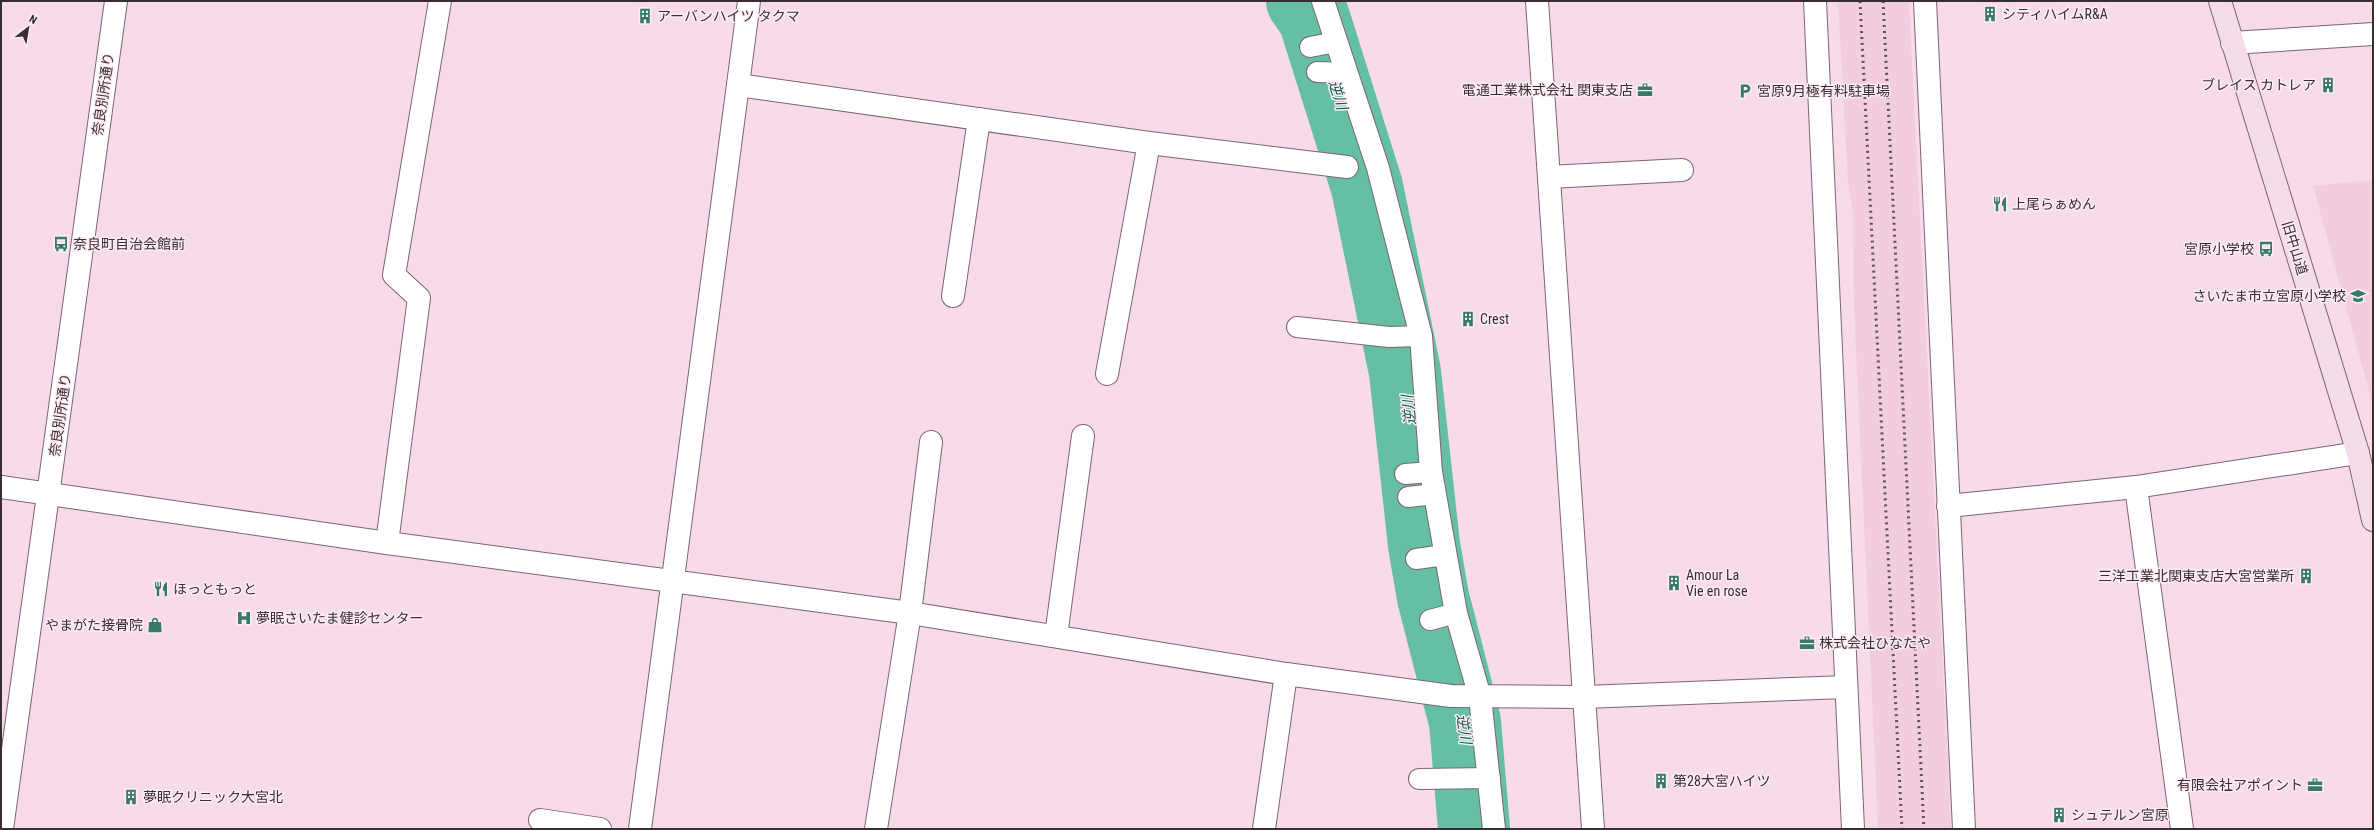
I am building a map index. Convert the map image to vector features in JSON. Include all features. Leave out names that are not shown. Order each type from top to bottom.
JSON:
[{"type":"main road","name":"旧中山道","points":[[2220,1],[2358,453],[2373,520]]},
{"type":"street","name":"奈良別所通り","points":[[2,829],[116,1]]},
{"type":"street","points":[[387,543],[419,298],[394,275],[440,1]]},
{"type":"street","points":[[640,829],[674,581],[749,1]]},
{"type":"street","points":[[1323,1],[1333,43],[1378,168],[1405,337],[1420,472],[1431,494],[1432,557],[1444,616],[1466,696],[1476,778],[1494,829]]},
{"type":"street","points":[[1537,1],[1593,829]]},
{"type":"street","points":[[1815,1],[1846,687],[1854,829]]},
{"type":"street","points":[[1925,1],[1964,829]]},
{"type":"street","points":[[2232,43],[2373,34]]},
{"type":"street","points":[[738,85],[1149,143],[1347,167]]},
{"type":"street","points":[[954,296],[979,119]]},
{"type":"street","points":[[1107,374],[1149,143]]},
{"type":"street","points":[[1549,177],[1682,170]]},
{"type":"street","points":[[1056,636],[1083,436]]},
{"type":"street","points":[[876,829],[910,613],[931,442]]},
{"type":"street","points":[[1948,506],[2136,487],[2358,453]]},
{"type":"street","points":[[1,487],[49,496],[387,543],[910,613],[1286,674],[1466,696],[1584,697],[1846,687]]},
{"type":"street","points":[[2136,487],[2182,829]]},
{"type":"street","points":[[1264,829],[1286,674]]},
{"type":"street","points":[[540,820],[600,829]]},
{"type":"lane","points":[[1310,47],[1333,43]]},
{"type":"lane","points":[[1317,72],[1343,73]]},
{"type":"lane","points":[[1297,327],[1405,337]]},
{"type":"lane","points":[[1408,497],[1431,494]]},
{"type":"lane","points":[[1419,779],[1476,778]]},
{"type":"shaded area","points":[[1838,1],[1909,1],[1951,829],[1878,829],[1854,307],[1853,214],[1848,182]]},
{"type":"shaded area","name":"さいたま市立宮原小学校","points":[[2373,180],[2373,406],[2313,186]]},
{"type":"waterway","name":"逆川","points":[[1302,1],[1314,18],[1367,187],[1405,372],[1424,545],[1433,597],[1465,722],[1474,829]]},
{"type":"railway","points":[[1860,1],[1902,829]]},
{"type":"railway","points":[[1883,1],[1924,829]]},
{"type":"place","name":"シティハイムR&A","points":[[1990,14]]},
{"type":"place","name":"アーバンハイツ タクマ","points":[[645,16]]},
{"type":"place","name":"ブレイス カトレア","points":[[2328,85]]},
{"type":"place","name":"電通工業株式会社 関東支店","points":[[1645,90]]},
{"type":"place","name":"宮原9月極有料駐車場","points":[[1745,91]]},
{"type":"place","name":"上尾らぁめん","points":[[2000,204]]},
{"type":"place","name":"奈良町自治会館前","points":[[61,244]]},
{"type":"place","name":"宮原小学校","points":[[2266,249]]},
{"type":"place","name":"さいたま市立宮原小学校","points":[[2358,296]]},
{"type":"place","name":"Crest","points":[[1468,319]]},
{"type":"place","name":"三洋工業北関東支店大宮営業所","points":[[2306,576]]},
{"type":"place","name":"Amour La Vie en rose","points":[[1674,583]]},
{"type":"place","name":"ほっともっと","points":[[161,589]]},
{"type":"place","name":"夢眠さいたま健診センター","points":[[244,618]]},
{"type":"place","name":"やまがた接骨院","points":[[155,625]]},
{"type":"place","name":"株式会社ひなたや","points":[[1807,643]]},
{"type":"place","name":"第28大宮ハイツ","points":[[1661,781]]},
{"type":"place","name":"有限会社アポイント","points":[[2315,785]]},
{"type":"place","name":"夢眠クリニック大宮北","points":[[131,797]]},
{"type":"place","name":"シュテルン宮原","points":[[2059,815]]}]
